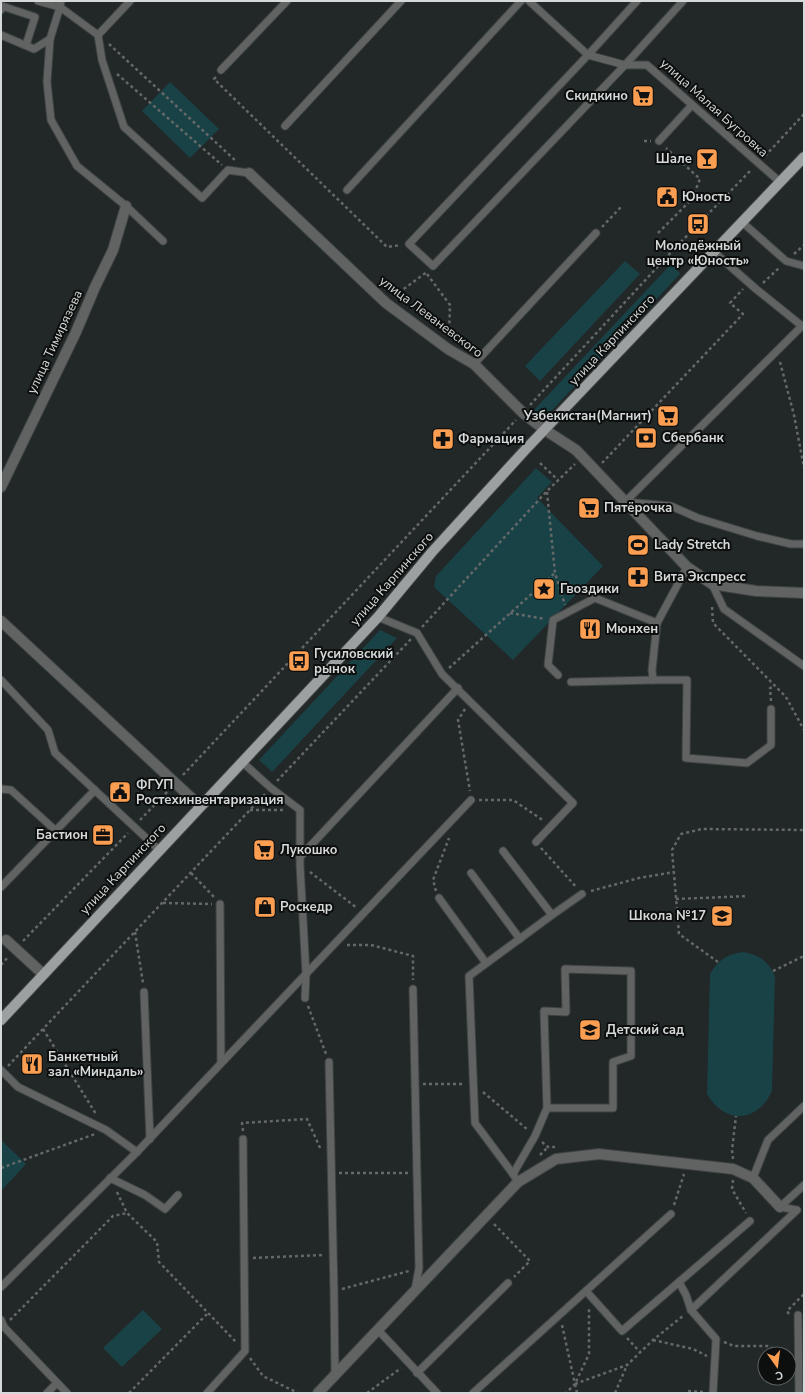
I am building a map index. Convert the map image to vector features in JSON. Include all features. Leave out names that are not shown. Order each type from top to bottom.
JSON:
[{"type":"main road","name":"улица Карпинского","points":[[1,1020],[42,974],[378,617],[432,552],[545,430],[804,157]]},
{"type":"street","name":"улица Леваневского","points":[[249,173],[386,303],[448,349],[474,364],[523,413],[545,430],[576,450],[687,567],[712,584]]},
{"type":"street","name":"улица Тимирязева","points":[[1,487],[76,332],[113,250],[126,206]]},
{"type":"street","points":[[712,584],[756,591],[804,593]]},
{"type":"street","points":[[1,621],[200,806]]},
{"type":"street","points":[[6,940],[42,974]]},
{"type":"street","points":[[318,1393],[486,1216],[516,1178],[556,1159],[599,1154],[733,1169],[753,1178],[780,1207]]},
{"type":"lane","points":[[38,1],[60,4],[98,35],[102,60],[124,127],[202,198],[228,170],[249,173]]},
{"type":"lane","points":[[98,35],[130,1]]},
{"type":"lane","points":[[221,70],[287,1]]},
{"type":"lane","points":[[286,126],[401,1]]},
{"type":"lane","points":[[347,190],[521,1]]},
{"type":"lane","name":"улица Малая Бугровка","points":[[529,1],[588,55],[625,65],[647,65],[780,182]]},
{"type":"lane","points":[[637,1],[588,55],[409,244],[433,266],[684,1]]},
{"type":"lane","points":[[60,4],[50,39],[47,82],[51,120],[77,166],[126,206],[162,240]]},
{"type":"lane","points":[[1,10],[2,6],[35,17],[26,45]]},
{"type":"lane","points":[[1,35],[34,49],[50,39]]},
{"type":"lane","points":[[659,141],[692,105]]},
{"type":"lane","points":[[742,222],[786,261],[804,266]]},
{"type":"lane","points":[[474,364],[596,233]]},
{"type":"lane","points":[[625,502],[802,326],[749,283],[714,252]]},
{"type":"lane","points":[[625,502],[671,506],[705,520],[757,536],[791,544],[804,544]]},
{"type":"lane","points":[[653,680],[652,670],[657,623],[687,567]]},
{"type":"lane","points":[[712,584],[724,609],[804,666]]},
{"type":"lane","points":[[558,675],[548,665],[553,620],[595,598],[657,623]]},
{"type":"lane","points":[[378,617],[417,633],[442,674],[458,688],[573,803],[536,842]]},
{"type":"lane","points":[[1,680],[48,730],[55,753],[159,850]]},
{"type":"lane","points":[[571,682],[687,680],[686,758],[747,763],[771,745],[772,709]]},
{"type":"lane","points":[[300,857],[458,688]]},
{"type":"lane","points":[[242,762],[271,788],[300,810],[300,865],[306,974],[305,998]]},
{"type":"lane","points":[[1,789],[11,790],[54,830]]},
{"type":"lane","points":[[1,887],[54,830],[95,790]]},
{"type":"lane","points":[[1,1287],[137,1152],[471,800]]},
{"type":"lane","points":[[503,851],[552,915]]},
{"type":"lane","points":[[471,873],[520,939]]},
{"type":"lane","points":[[547,1108],[613,1108],[612,1062],[631,1056],[631,971],[565,969],[566,1012],[544,1011],[547,1108],[516,1178],[475,1123],[469,976],[582,894]]},
{"type":"lane","points":[[439,898],[486,963]]},
{"type":"lane","points":[[220,904],[221,1062]]},
{"type":"lane","points":[[413,989],[419,1268],[415,1292]]},
{"type":"lane","points":[[144,992],[150,1138]]},
{"type":"lane","points":[[329,1062],[335,1376]]},
{"type":"lane","points":[[1,1070],[18,1087],[106,1130],[137,1152]]},
{"type":"lane","points":[[753,1178],[768,1140],[804,1106]]},
{"type":"lane","points":[[207,1393],[245,1352],[243,1139]]},
{"type":"lane","points":[[110,1178],[146,1195],[165,1209],[178,1195]]},
{"type":"lane","points":[[780,1207],[804,1185]]},
{"type":"lane","points":[[691,1310],[797,1210],[780,1207]]},
{"type":"lane","points":[[473,1393],[560,1314],[587,1293],[671,1214]]},
{"type":"lane","points":[[587,1293],[622,1331],[750,1221]]},
{"type":"lane","points":[[679,1282],[686,1295],[691,1310],[716,1339],[712,1393]]},
{"type":"lane","points":[[417,1372],[508,1283]]},
{"type":"lane","points":[[798,1315],[799,1393]]},
{"type":"lane","points":[[2,1323],[67,1393]]},
{"type":"lane","points":[[378,1330],[437,1393]]},
{"type":"lane","points":[[47,1393],[58,1383]]},
{"type":"path","points":[[98,35],[249,173]]},
{"type":"path","points":[[102,60],[228,170]]},
{"type":"path","points":[[221,70],[214,79],[386,247],[409,244]]},
{"type":"path","points":[[1,965],[134,827],[523,413],[674,249],[804,114]]},
{"type":"path","points":[[658,233],[692,199],[700,179],[659,141]]},
{"type":"path","points":[[596,233],[621,207]]},
{"type":"path","points":[[386,303],[433,266]]},
{"type":"path","points":[[426,272],[450,305],[448,349]]},
{"type":"path","points":[[596,471],[743,314],[730,303],[749,283]]},
{"type":"path","points":[[777,351],[794,415],[804,468]]},
{"type":"path","points":[[567,613],[555,573],[547,492],[582,457]]},
{"type":"path","points":[[540,462],[558,480]]},
{"type":"path","points":[[442,674],[555,573]]},
{"type":"path","points":[[712,584],[713,623],[774,687],[786,697],[804,730]]},
{"type":"path","points":[[510,613],[553,620]]},
{"type":"path","points":[[772,709],[770,688],[774,687]]},
{"type":"path","points":[[471,702],[458,720],[471,800],[513,800],[551,826]]},
{"type":"path","points":[[250,810],[300,810]]},
{"type":"path","points":[[718,962],[679,934],[672,850],[681,834],[702,829],[804,830]]},
{"type":"path","points":[[439,898],[433,880],[451,833]]},
{"type":"path","points":[[536,842],[582,894],[639,878],[674,872]]},
{"type":"path","points":[[300,865],[364,913]]},
{"type":"path","points":[[191,873],[220,904]]},
{"type":"path","points":[[676,899],[748,896]]},
{"type":"path","points":[[162,903],[220,904]]},
{"type":"path","points":[[135,932],[144,992]]},
{"type":"path","points":[[334,944],[371,945],[413,956],[413,989]]},
{"type":"path","points":[[773,971],[804,956]]},
{"type":"path","points":[[305,998],[329,1062]]},
{"type":"path","points":[[1,1168],[106,1130],[43,1029]]},
{"type":"path","points":[[415,1084],[473,1084],[535,1136]]},
{"type":"path","points":[[736,1116],[732,1150],[732,1189],[750,1221]]},
{"type":"path","points":[[671,1214],[687,1164]]},
{"type":"path","points":[[110,1178],[127,1213],[158,1242],[159,1262],[245,1352],[262,1376],[298,1393]]},
{"type":"path","points":[[2,1323],[113,1216],[127,1213]]},
{"type":"path","points":[[486,1216],[530,1262],[508,1283]]},
{"type":"path","points":[[244,1258],[333,1255]]},
{"type":"path","points":[[334,1292],[419,1268]]},
{"type":"path","points":[[566,1393],[575,1384],[589,1354],[587,1293]]},
{"type":"path","points":[[615,1393],[627,1365],[653,1340],[691,1310]]},
{"type":"path","points":[[129,1393],[208,1313]]},
{"type":"path","points":[[560,1314],[577,1393]]},
{"type":"path","points":[[622,1331],[640,1352]]},
{"type":"path","points":[[716,1339],[734,1346],[757,1346]]},
{"type":"path","points":[[653,1340],[693,1349],[715,1360]]},
{"type":"path","points":[[367,1393],[408,1363]]},
{"type":"path","points":[[575,1384],[627,1365]]},
{"type":"path","points":[[688,1391],[712,1393]]},
{"type":"shaded area","points":[[170,82],[219,129],[190,158],[142,111]]},
{"type":"shaded area","points":[[625,261],[640,274],[540,381],[525,366]]},
{"type":"shaded area","points":[[672,263],[680,274],[543,420],[533,411]]},
{"type":"shaded area","points":[[536,468],[552,482],[537,498],[603,566],[513,660],[434,587],[436,576]]},
{"type":"shaded area","points":[[380,630],[397,638],[272,772],[259,760]]},
{"type":"shaded area","points":[[743,952],[759,957],[763,960],[775,976],[772,1091],[766,1102],[758,1109],[750,1114],[741,1116],[732,1115],[723,1111],[714,1104],[707,1094],[710,974],[716,965],[724,958],[732,954]]},
{"type":"shaded area","points":[[1,1140],[26,1164],[1,1191]]},
{"type":"shaded area","points":[[143,1310],[162,1329],[122,1367],[103,1348]]},
{"type":"place","name":"Скидкино","points":[[643,96]]},
{"type":"place","name":"Шале","points":[[707,159]]},
{"type":"place","name":"Юность","points":[[667,197]]},
{"type":"place","name":"Молодёжный центр «Юность»","points":[[698,224]]},
{"type":"place","name":"Узбекистан(Магнит)","points":[[668,416]]},
{"type":"place","name":"Сбербанк","points":[[646,438]]},
{"type":"place","name":"Фармация","points":[[443,439]]},
{"type":"place","name":"Пятёрочка","points":[[589,508]]},
{"type":"place","name":"Lady Stretch","points":[[638,545]]},
{"type":"place","name":"Вита Экспресс","points":[[638,577]]},
{"type":"place","name":"Гвоздики","points":[[544,589]]},
{"type":"place","name":"Мюнхен","points":[[590,629]]},
{"type":"place","name":"Гусиловский рынок","points":[[299,661]]},
{"type":"place","name":"ФГУП Ростехинвентаризация","points":[[120,792]]},
{"type":"place","name":"Бастион","points":[[103,835]]},
{"type":"place","name":"Лукошко","points":[[264,850]]},
{"type":"place","name":"Роскедр","points":[[265,907]]},
{"type":"place","name":"Школа №17","points":[[722,916]]},
{"type":"place","name":"Детский сад","points":[[590,1030]]},
{"type":"place","name":"Банкетный зал «Миндаль»","points":[[32,1064]]}]
